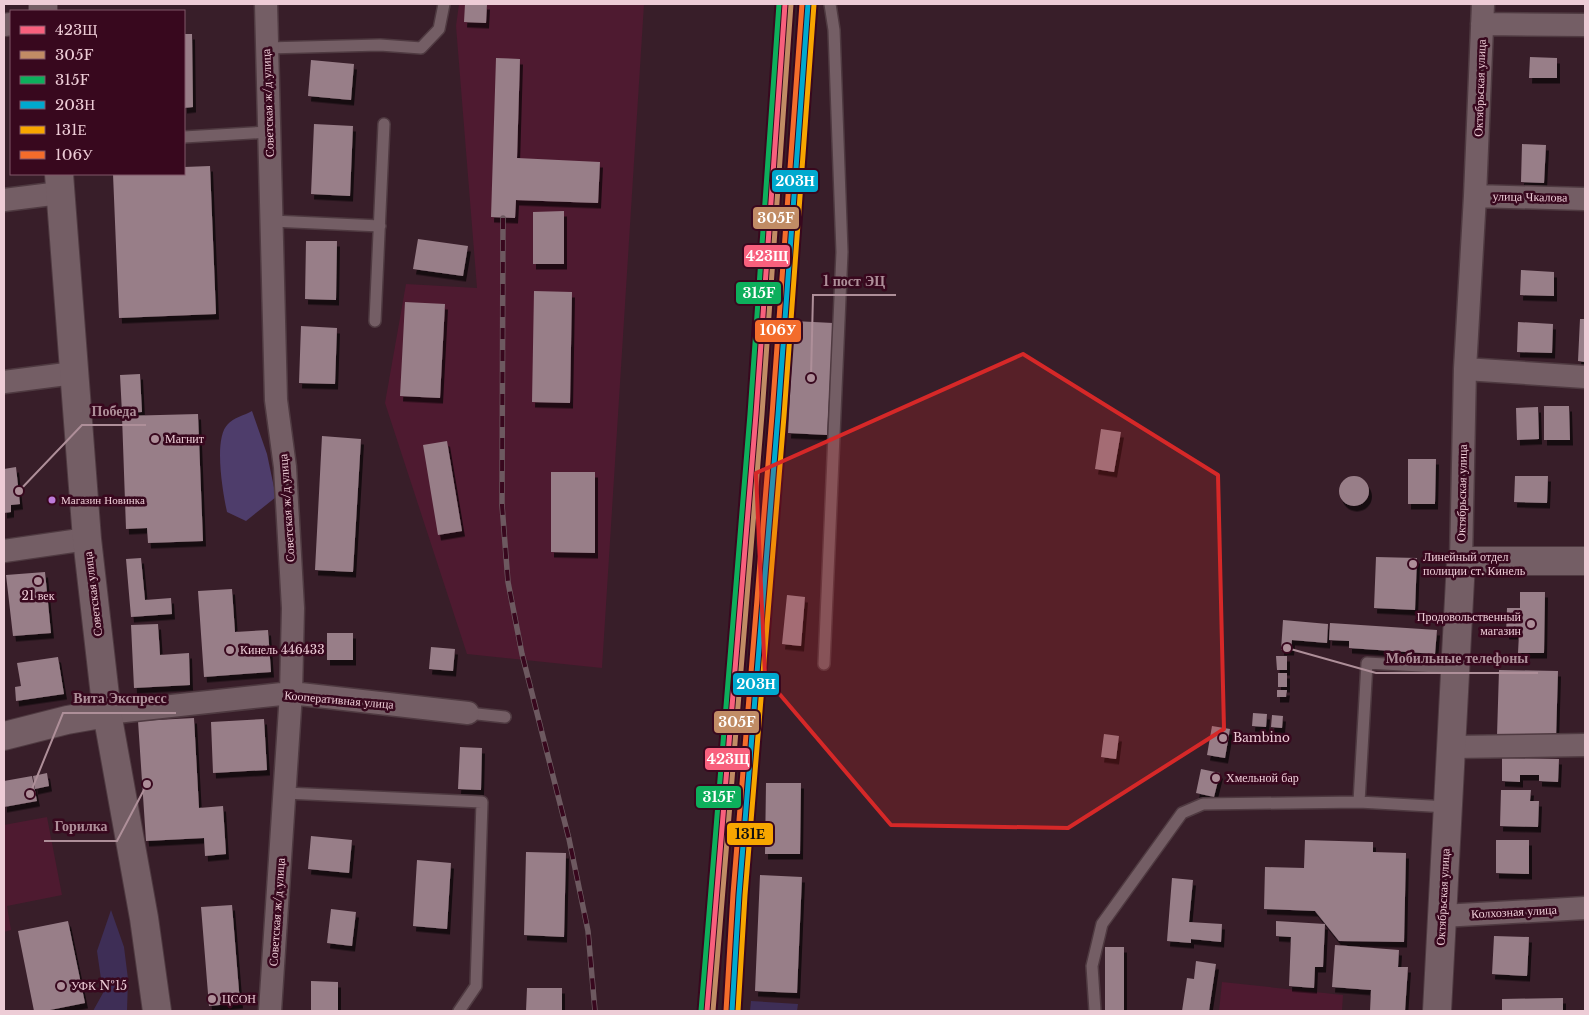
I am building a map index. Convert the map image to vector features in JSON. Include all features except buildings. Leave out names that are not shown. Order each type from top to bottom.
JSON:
[{"type":"main road","name":"Советская улица","points":[[59,183],[87,539],[107,713],[144,918],[157,1011]]},
{"type":"main road","points":[[1461,561],[1585,561]]},
{"type":"main road","name":"Октябрьская улица","points":[[1437,1011],[1461,561]]},
{"type":"main road","name":"Кооперативная улица","points":[[4,736],[67,720],[107,713]]},
{"type":"street","name":"Советская ж/д улица","points":[[266,4],[276,400],[285,467],[293,608],[291,693],[270,1011]]},
{"type":"street","points":[[1483,14],[1585,25]]},
{"type":"street","name":"Октябрьская улица","points":[[1461,561],[1464,369],[1475,196],[1483,14]]},
{"type":"street","points":[[4,200],[59,183]]},
{"type":"street","name":"улица Чкалова","points":[[1475,196],[1585,199]]},
{"type":"street","points":[[1464,369],[1585,377]]},
{"type":"street","points":[[4,382],[74,373]]},
{"type":"street","points":[[4,551],[87,539]]},
{"type":"street","name":"Кооперативная улица","points":[[107,713],[291,693],[468,713]]},
{"type":"street","points":[[1451,747],[1585,745]]},
{"type":"street","name":"Колхозная улица","points":[[1442,916],[1585,908]]},
{"type":"lane","points":[[267,48],[380,45],[421,48],[439,29],[444,4]]},
{"type":"lane","points":[[824,664],[842,252],[834,30],[830,4]]},
{"type":"lane","points":[[375,320],[384,124]]},
{"type":"lane","points":[[185,137],[269,132]]},
{"type":"lane","points":[[272,221],[380,226]]},
{"type":"lane","points":[[1359,802],[1366,663],[1455,668]]},
{"type":"lane","points":[[468,713],[505,717]]},
{"type":"lane","points":[[285,792],[482,802],[476,986],[459,1011]]},
{"type":"lane","points":[[1095,1011],[1092,966],[1102,924],[1182,813],[1203,804],[1359,802],[1448,807]]},
{"type":"highlighted area","points":[[1023,354],[1218,475],[1224,729],[1068,828],[891,825],[765,677],[756,473]]},
{"type":"shaded area","points":[[459,4],[644,4],[602,668],[467,654],[385,403],[406,284],[477,288],[456,26]]},
{"type":"shaded area","points":[[252,411],[267,454],[276,497],[246,521],[227,512],[220,466],[220,453],[223,431],[228,424]]},
{"type":"shaded area","points":[[47,817],[62,895],[7,906],[11,930],[4,932],[4,825]]},
{"type":"shaded area","points":[[111,910],[124,947],[128,979],[127,1011],[93,1011],[103,993],[97,951]]},
{"type":"shaded area","points":[[1222,982],[1343,995],[1342,1011],[1219,1011]]},
{"type":"shaded area","points":[[751,1001],[798,1004],[797,1011],[750,1011]]},
{"type":"railway","points":[[503,218],[502,505],[508,582],[522,654],[569,839],[588,931],[595,1011]]},
{"type":"transit line","name":"315F","points":[[701,1011],[750,414],[779,4]]},
{"type":"transit line","name":"423Щ","points":[[707,1011],[756,414],[785,4]]},
{"type":"transit line","name":"305F","points":[[713,1011],[762,414],[791,4]]},
{"type":"transit line","name":"106У","points":[[726,1011],[733,894],[772,415],[802,4]]},
{"type":"transit line","name":"203Н","points":[[732,1011],[739,895],[778,415],[808,4]]},
{"type":"transit line","name":"131Е","points":[[738,1011],[745,895],[784,416],[814,4]]},
{"type":"place","name":"1 пост ЭЦ","points":[[811,378]]},
{"type":"place","name":"Магнит","points":[[155,439]]},
{"type":"place","name":"Победа","points":[[19,491]]},
{"type":"place","name":"Магазин Новинка","points":[[52,500]]},
{"type":"place","name":"Линейный отдел полиции ст. Кинель","points":[[1413,564]]},
{"type":"place","name":"21 век","points":[[38,581]]},
{"type":"place","name":"Продовольственный магазин","points":[[1531,624]]},
{"type":"place","name":"Мобильные телефоны","points":[[1287,648]]},
{"type":"place","name":"Кинель 446433","points":[[230,650]]},
{"type":"place","name":"Bambino","points":[[1223,738]]},
{"type":"place","name":"Хмельной бар","points":[[1216,778]]},
{"type":"place","name":"Горилка","points":[[147,784]]},
{"type":"place","name":"Вита Экспресс","points":[[30,794]]},
{"type":"place","name":"УФК №15","points":[[61,986]]},
{"type":"place","name":"ЦСОН","points":[[212,999]]}]
